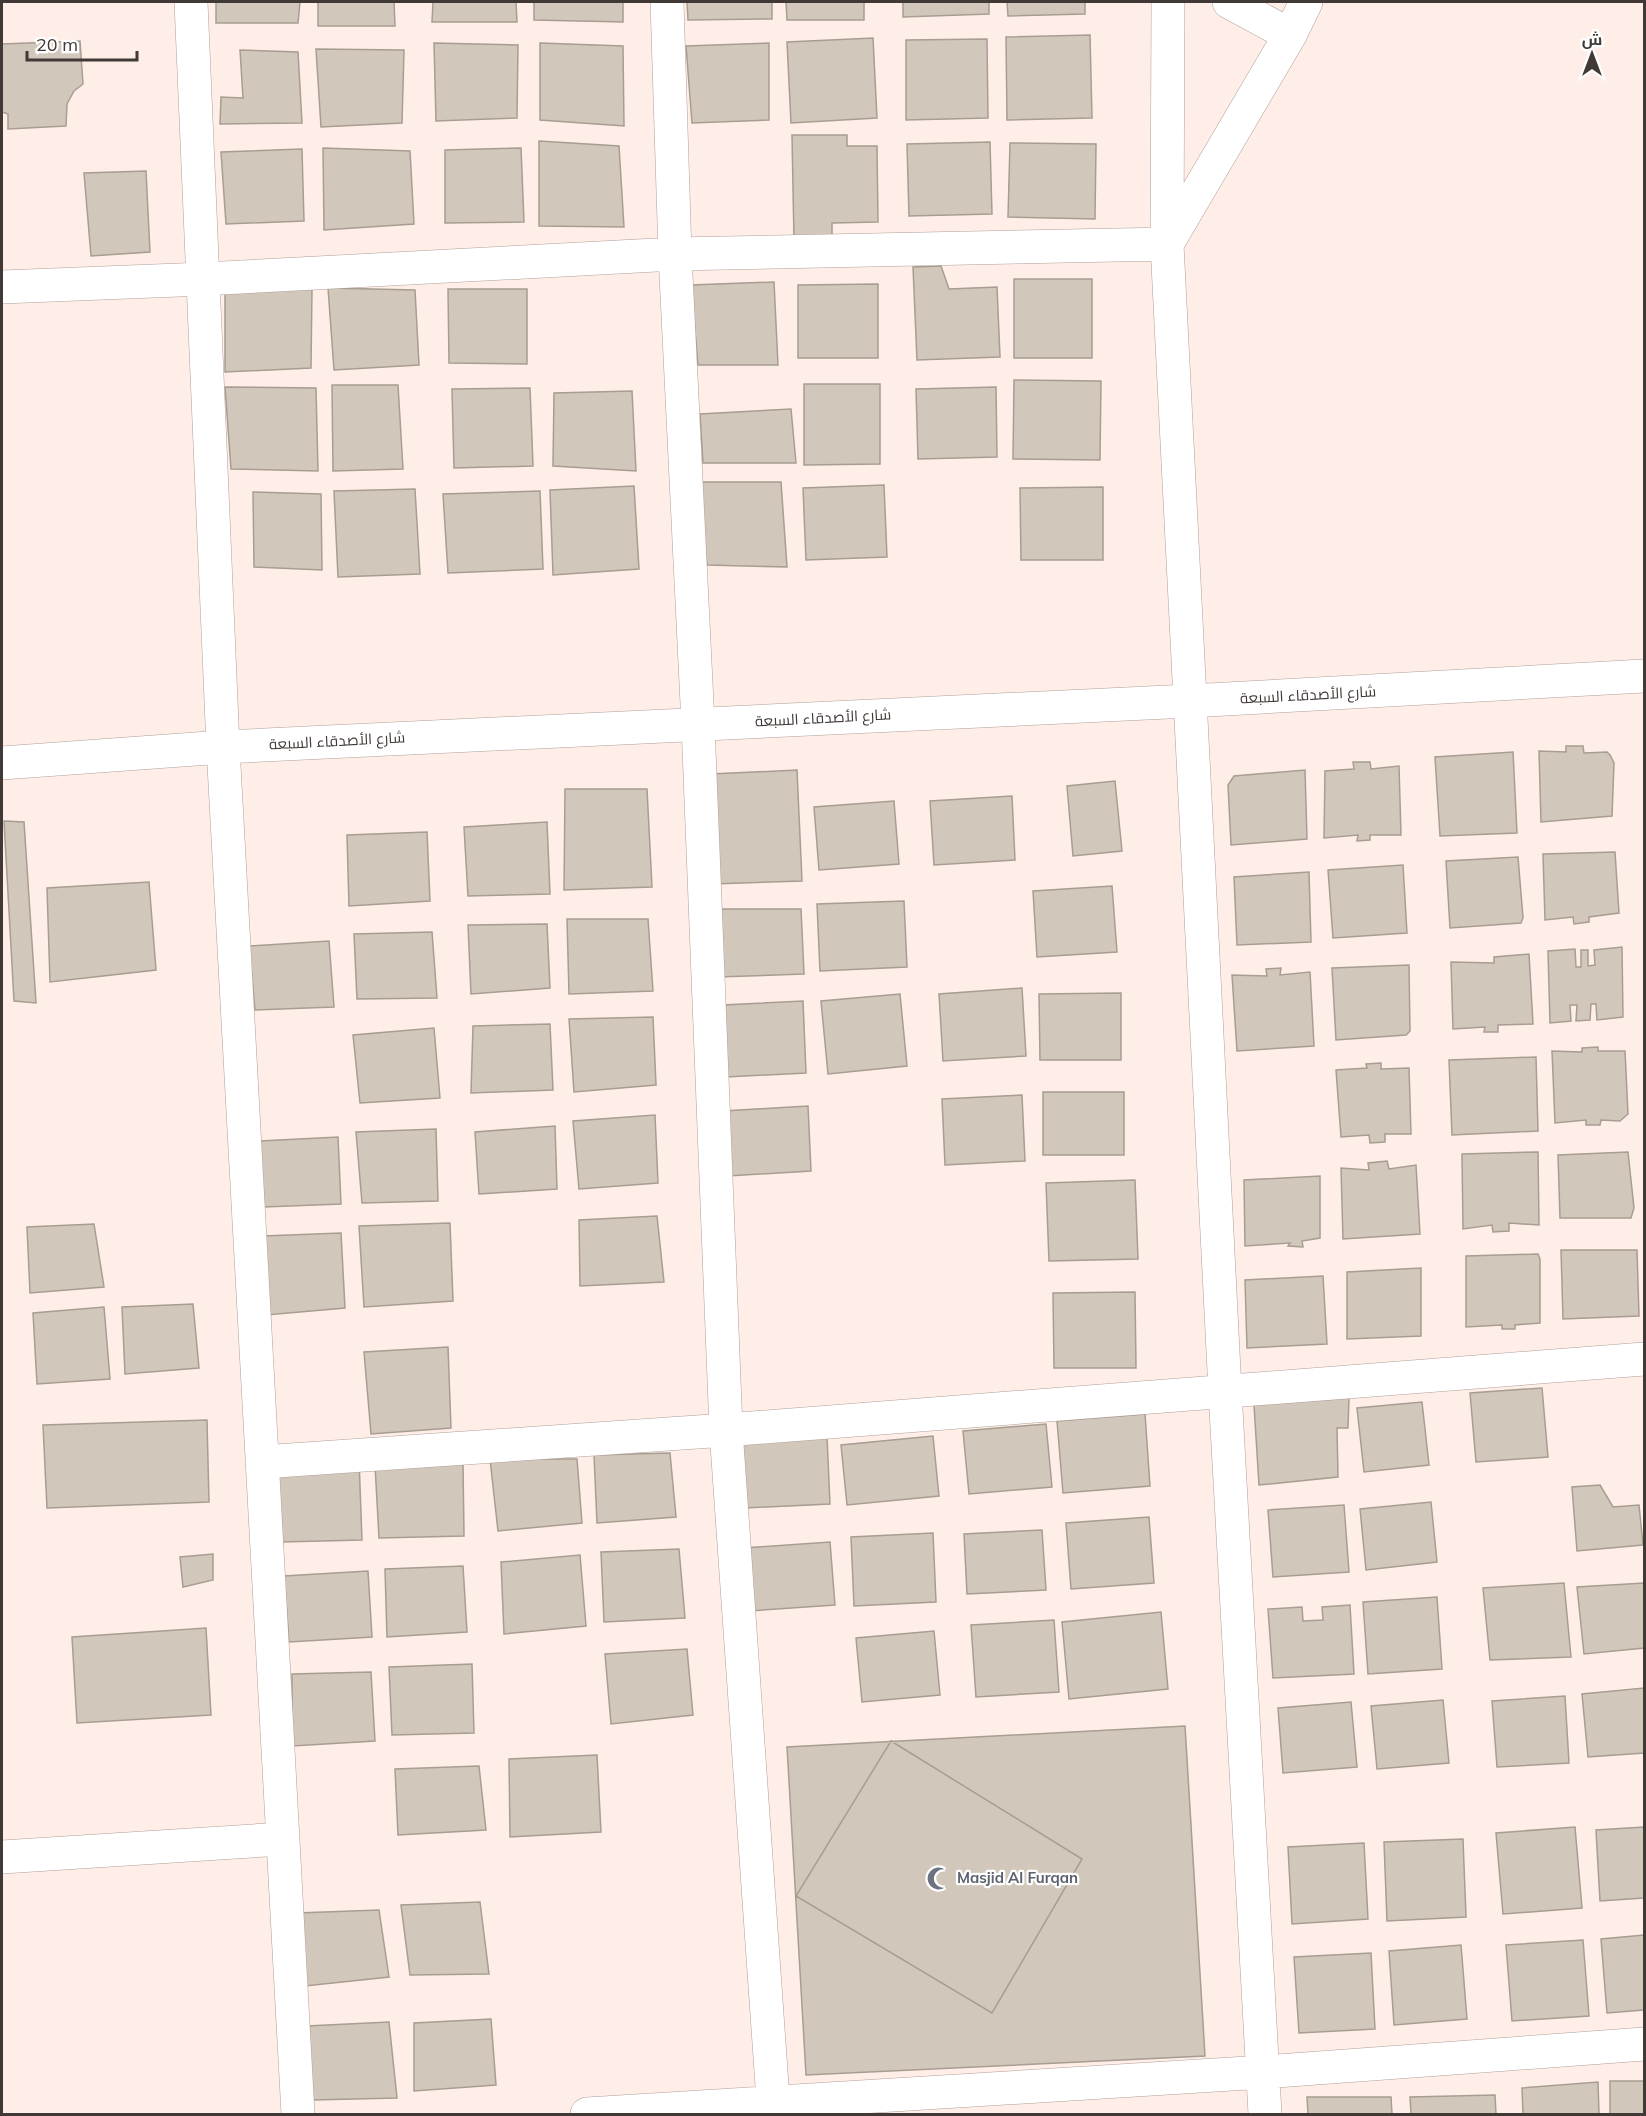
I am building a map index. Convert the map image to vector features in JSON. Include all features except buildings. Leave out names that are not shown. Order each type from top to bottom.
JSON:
[{"type":"street","points":[[191,2],[223,747],[298,2115]]},
{"type":"street","points":[[667,2],[675,254],[698,724],[726,1430],[773,2109]]},
{"type":"street","points":[[1168,2],[1167,244],[1225,1391],[1266,2115]]},
{"type":"street","points":[[1228,2],[1290,35]]},
{"type":"street","points":[[1167,244],[1290,35],[1306,2]]},
{"type":"street","points":[[2,287],[204,279],[675,254],[1167,244]]},
{"type":"street","name":"شارع الأصدقاء السبعة","points":[[2,763],[223,747],[1190,701],[1644,676]]},
{"type":"street","points":[[262,1462],[726,1430],[1644,1359]]},
{"type":"street","points":[[2,1857],[282,1839]]},
{"type":"street","points":[[587,2115],[773,2109],[1644,2044]]},
{"type":"place","name":"Masjid Al Furqan","points":[[939,1878]]}]
